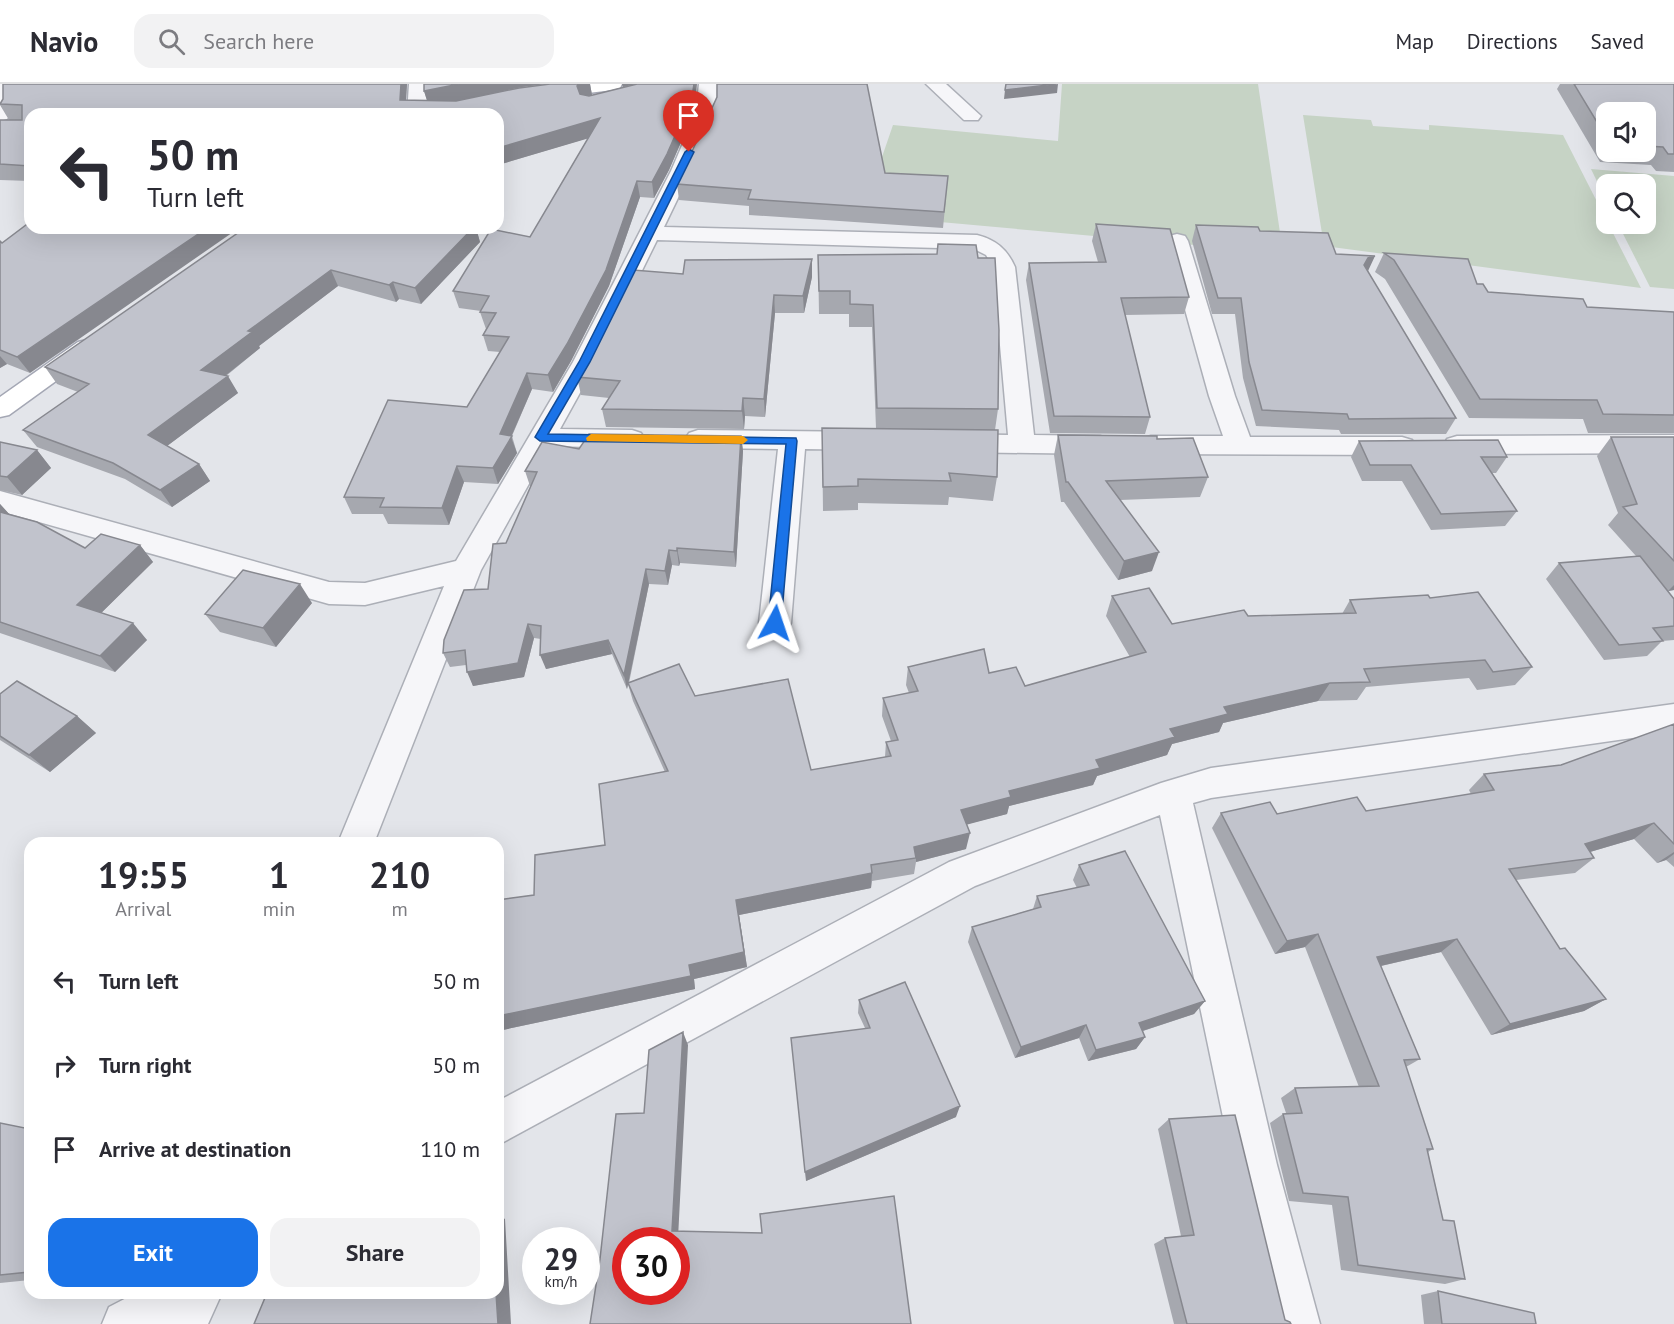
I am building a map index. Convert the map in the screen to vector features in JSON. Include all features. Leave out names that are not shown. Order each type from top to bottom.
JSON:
[{"type":"main road","points":[[533,94],[614,84]]},
{"type":"main road","points":[[563,108],[630,95]]},
{"type":"main road","points":[[0,408],[105,335]]},
{"type":"street","points":[[3,84],[3,123]]},
{"type":"street","points":[[417,108],[418,84]]},
{"type":"street","points":[[358,837],[466,570],[540,437],[585,362],[681,171],[706,114],[708,84]]},
{"type":"street","points":[[935,84],[971,116]]},
{"type":"street","points":[[650,233],[977,242],[991,247],[998,254],[1004,267],[1022,444]]},
{"type":"street","points":[[1177,242],[1222,396],[1240,446]]},
{"type":"street","points":[[930,442],[1240,446],[1429,445],[1463,435],[1674,444]]},
{"type":"street","points":[[540,437],[895,442]]},
{"type":"street","points":[[775,623],[792,441]]},
{"type":"street","points":[[0,501],[329,593],[365,594],[466,570]]},
{"type":"street","points":[[504,1121],[962,874],[1173,794],[1211,783],[1674,718]]},
{"type":"street","points":[[1173,794],[1255,1165],[1296,1324]]},
{"type":"street","points":[[126,1324],[173,1299]]},
{"type":"street","points":[[182,1324],[196,1299]]},
{"type":"green space","points":[[1062,84],[1258,84],[1283,253],[862,215],[893,125],[1058,141]]},
{"type":"green space","points":[[1303,115],[1371,120],[1373,126],[1429,130],[1429,125],[1563,135],[1596,200],[1596,234],[1613,234],[1641,288],[1324,246]]},
{"type":"green space","points":[[1591,169],[1650,174],[1596,174],[1596,179]]},
{"type":"green space","points":[[1656,174],[1674,176],[1674,289],[1650,287],[1623,234],[1656,234]]},
{"type":"building","points":[[3,84],[401,84],[400,100],[456,101],[550,84],[579,84],[577,86],[580,94],[589,96],[637,84],[694,84],[692,97],[652,182],[637,181],[606,270],[567,344],[548,375],[527,373],[500,434],[512,436],[493,468],[457,466],[442,508],[380,507],[384,498],[344,497],[388,400],[467,407],[509,337],[483,335],[496,313],[480,312],[489,296],[453,291],[488,234],[504,234],[504,232],[530,237],[600,118],[504,146],[504,108],[24,108],[24,166],[0,164],[0,120],[22,120],[22,105],[0,104],[3,99]]},
{"type":"building","points":[[424,84],[459,84],[424,91]]},
{"type":"building","points":[[717,84],[867,84],[885,173],[948,176],[944,212],[748,199],[751,190],[677,184],[717,97]]},
{"type":"building","points":[[1006,84],[1056,84],[1005,90]]},
{"type":"building","points":[[1574,84],[1674,84],[1674,154],[1668,154],[1663,147],[1656,147],[1656,102],[1596,102],[1596,120]]},
{"type":"building","points":[[1096,224],[1170,229],[1189,297],[1121,298],[1150,417],[1054,416],[1029,263],[1106,262]]},
{"type":"building","points":[[1196,225],[1258,227],[1260,231],[1328,233],[1336,254],[1375,256],[1368,258],[1364,265],[1456,418],[1349,419],[1347,414],[1262,410],[1249,362],[1241,298],[1218,298]]},
{"type":"building","points":[[24,226],[24,234],[198,234],[17,357],[0,350],[0,241],[2,243]]},
{"type":"building","points":[[236,234],[467,234],[415,288],[393,282],[389,285],[331,270],[248,331],[252,332],[201,370],[228,376],[148,435],[199,464],[160,490],[113,463],[23,430],[89,384],[45,367]]},
{"type":"building","points":[[938,244],[976,245],[978,258],[995,258],[999,330],[998,409],[877,408],[873,305],[850,304],[850,291],[819,291],[818,255],[937,254]]},
{"type":"building","points":[[1384,253],[1468,259],[1477,284],[1483,284],[1488,292],[1583,299],[1587,307],[1674,312],[1674,415],[1603,414],[1597,400],[1480,399],[1394,260]]},
{"type":"building","points":[[812,259],[803,296],[774,295],[764,399],[743,398],[742,411],[602,409],[620,381],[577,377],[633,270],[683,274],[685,260]]},
{"type":"building","points":[[822,428],[998,430],[997,477],[949,473],[951,481],[858,479],[858,486],[823,487]]},
{"type":"building","points":[[589,434],[741,436],[734,552],[677,548],[677,551],[669,550],[665,571],[646,569],[624,675],[608,640],[540,655],[541,626],[528,624],[518,663],[467,672],[465,650],[443,653],[444,640],[464,590],[488,589],[493,544],[506,543],[537,472],[525,471],[542,442],[579,449]]},
{"type":"building","points":[[1058,435],[1193,438],[1208,477],[1106,481],[1159,552],[1124,561],[1066,482]]},
{"type":"building","points":[[1611,437],[1674,437],[1674,561],[1623,507],[1637,504]]},
{"type":"building","points":[[1498,440],[1507,457],[1481,457],[1517,511],[1441,514],[1411,465],[1370,465],[1359,441]]},
{"type":"building","points":[[0,442],[37,450],[7,477],[0,476]]},
{"type":"building","points":[[0,512],[37,522],[85,548],[101,534],[140,545],[77,605],[133,623],[100,656],[0,622]]},
{"type":"building","points":[[1640,556],[1674,599],[1674,626],[1653,628],[1663,641],[1619,645],[1559,563]]},
{"type":"building","points":[[243,570],[300,584],[263,628],[205,614]]},
{"type":"building","points":[[1149,588],[1172,624],[1244,610],[1248,616],[1356,613],[1350,600],[1428,595],[1430,598],[1478,592],[1532,667],[1493,672],[1485,660],[1364,669],[1370,682],[1330,683],[1224,707],[1228,714],[1170,729],[1175,737],[1096,760],[1100,768],[1009,791],[1011,797],[961,810],[970,833],[914,847],[916,858],[871,865],[872,873],[736,900],[744,952],[689,965],[691,976],[504,1015],[504,899],[534,895],[535,855],[605,845],[599,784],[668,771],[628,683],[679,664],[695,696],[788,679],[811,770],[891,756],[886,742],[898,740],[883,698],[918,691],[908,667],[984,649],[989,673],[1016,667],[1025,686],[1146,652],[1112,596]]},
{"type":"building","points":[[17,681],[77,716],[29,755],[0,736],[0,694]]},
{"type":"building","points":[[1674,724],[1674,844],[1654,823],[1585,844],[1594,858],[1509,869],[1560,949],[1565,948],[1606,999],[1510,1024],[1457,939],[1377,957],[1420,1059],[1404,1060],[1433,1149],[1427,1149],[1443,1220],[1454,1221],[1465,1279],[1358,1265],[1348,1197],[1303,1193],[1283,1114],[1302,1113],[1295,1088],[1379,1086],[1318,934],[1287,941],[1221,813],[1270,802],[1277,814],[1357,797],[1366,811],[1494,790],[1484,774],[1561,765]]},
{"type":"building","points":[[1125,851],[1205,1001],[1139,1023],[1145,1037],[1096,1050],[1086,1025],[1021,1047],[972,927],[1041,907],[1037,896],[1089,885],[1079,865]]},
{"type":"building","points":[[905,982],[960,1106],[805,1172],[791,1038],[870,1028],[859,1000]]},
{"type":"building","points":[[683,1032],[672,1227],[612,1227],[612,1305],[690,1305],[690,1231],[762,1233],[760,1214],[894,1196],[911,1324],[590,1324],[593,1305],[600,1305],[600,1259],[616,1114],[644,1113],[649,1050]]},
{"type":"building","points":[[1235,1115],[1285,1320],[1291,1324],[1187,1324],[1165,1238],[1194,1235],[1169,1119]]},
{"type":"building","points":[[0,1123],[24,1128],[24,1273],[0,1275]]},
{"type":"building","points":[[1438,1291],[1534,1313],[1536,1324],[1442,1324]]},
{"type":"building","points":[[264,1299],[496,1299],[498,1324],[254,1324]]},
{"type":"slow traffic","points":[[591,438],[743,440]]},
{"type":"route","points":[[689,152],[585,362],[540,437],[792,441],[775,623]]}]
